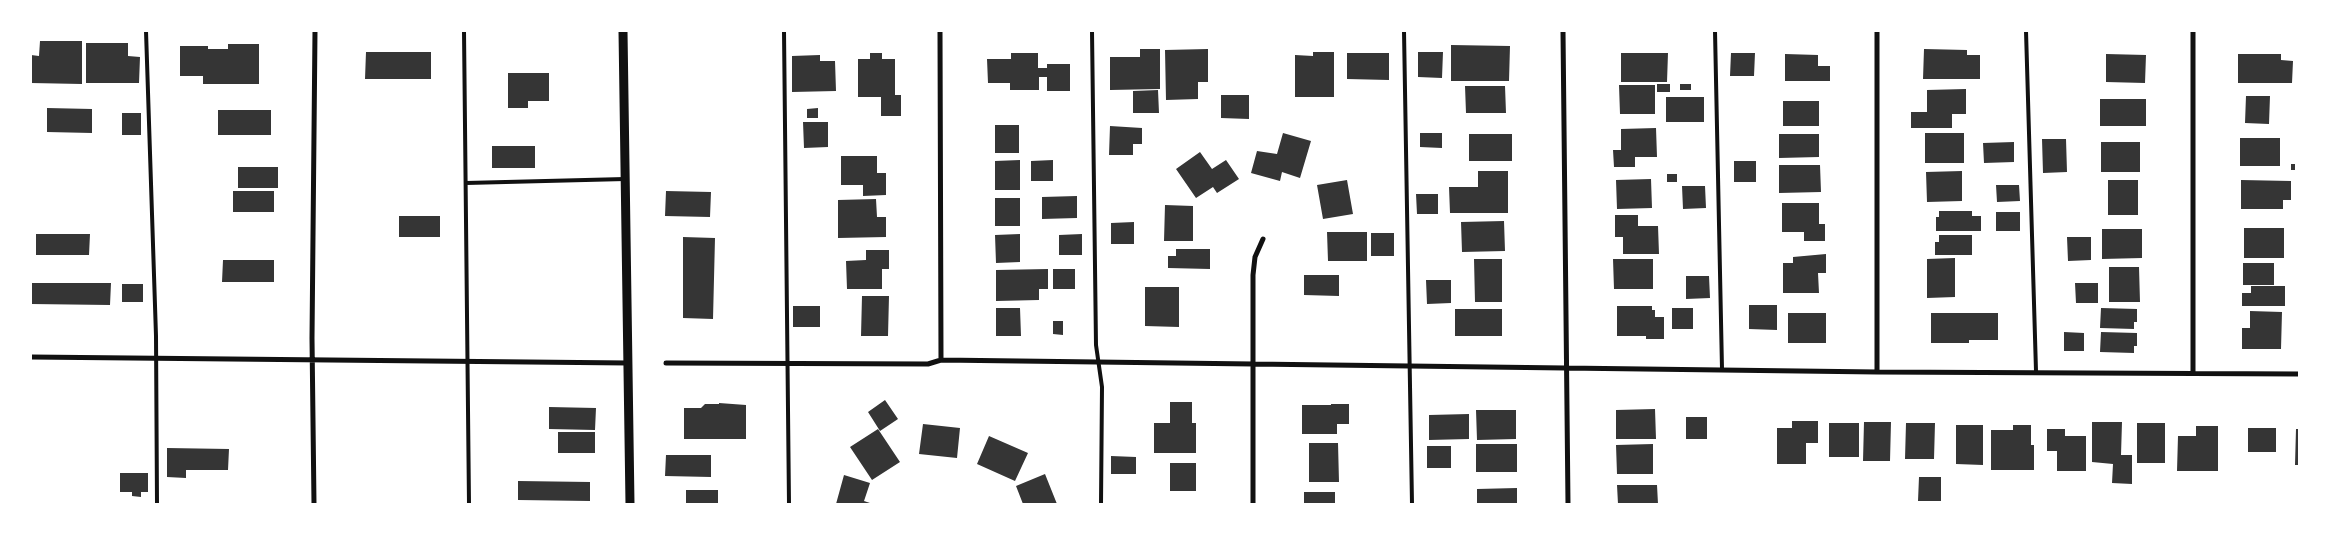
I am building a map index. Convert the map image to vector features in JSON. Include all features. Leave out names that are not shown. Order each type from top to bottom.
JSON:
[{"type":"street","points":[[314,504],[312,359],[315,31]]},
{"type":"street","points":[[623,31],[630,504]]},
{"type":"street","points":[[940,31],[941,360]]},
{"type":"street","points":[[1563,31],[1568,504]]},
{"type":"street","points":[[1877,372],[1878,31]]},
{"type":"street","points":[[2193,31],[2194,373]]},
{"type":"street","points":[[1253,504],[1253,270],[1255,257],[1263,239]]},
{"type":"street","points":[[31,357],[629,363]]},
{"type":"street","points":[[666,363],[928,364],[941,360],[1252,365],[1567,366],[1877,372],[2036,371],[2299,374]]},
{"type":"lane","points":[[146,31],[156,358],[157,504]]},
{"type":"lane","points":[[464,31],[469,504]]},
{"type":"lane","points":[[784,31],[789,504]]},
{"type":"lane","points":[[1092,31],[1096,345],[1102,387],[1101,504]]},
{"type":"lane","points":[[1404,31],[1412,504]]},
{"type":"lane","points":[[1715,31],[1722,369]]},
{"type":"lane","points":[[2026,31],[2036,371]]},
{"type":"lane","points":[[466,183],[625,179]]},
{"type":"building","points":[[40,41],[82,41],[82,84],[31,83],[31,55],[39,56]]},
{"type":"building","points":[[86,43],[128,43],[128,56],[140,57],[139,83],[86,83]]},
{"type":"building","points":[[228,44],[259,44],[259,84],[203,84],[203,76],[180,76],[180,46],[208,46],[208,49],[228,49]]},
{"type":"building","points":[[1451,45],[1510,46],[1509,81],[1451,81]]},
{"type":"building","points":[[1140,49],[1160,49],[1160,89],[1110,90],[1110,57],[1140,57]]},
{"type":"building","points":[[1208,49],[1208,82],[1198,82],[1198,99],[1166,100],[1165,50]]},
{"type":"building","points":[[1924,49],[1967,50],[1967,55],[1980,55],[1980,79],[1923,79]]},
{"type":"building","points":[[366,52],[431,52],[431,79],[365,79]]},
{"type":"building","points":[[1313,52],[1334,52],[1334,97],[1295,97],[1295,55],[1313,56]]},
{"type":"building","points":[[1418,52],[1443,52],[1442,78],[1418,77]]},
{"type":"building","points":[[870,53],[882,53],[882,59],[895,59],[895,95],[901,95],[901,116],[881,116],[881,97],[858,97],[858,59],[870,59]]},
{"type":"building","points":[[1011,53],[1038,53],[1038,68],[1047,68],[1047,64],[1070,64],[1070,91],[1047,91],[1047,77],[1039,77],[1039,90],[1010,90],[1010,83],[988,83],[987,59],[1011,59]]},
{"type":"building","points":[[1347,53],[1389,53],[1389,80],[1347,79]]},
{"type":"building","points":[[1621,53],[1668,53],[1667,82],[1621,82]]},
{"type":"building","points":[[1731,53],[1755,53],[1754,76],[1730,76]]},
{"type":"building","points":[[1785,54],[1818,55],[1818,66],[1830,66],[1830,81],[1785,81]]},
{"type":"building","points":[[2106,54],[2146,55],[2145,83],[2106,82]]},
{"type":"building","points":[[2238,54],[2281,54],[2281,60],[2293,61],[2292,83],[2238,83]]},
{"type":"building","points":[[820,55],[820,61],[835,61],[836,91],[792,92],[792,56]]},
{"type":"building","points":[[508,73],[549,73],[549,101],[528,101],[528,108],[508,108]]},
{"type":"building","points":[[1657,84],[1670,84],[1670,92],[1657,92]]},
{"type":"building","points":[[1680,84],[1691,84],[1691,90],[1680,90]]},
{"type":"building","points":[[1619,85],[1655,85],[1655,114],[1620,114]]},
{"type":"building","points":[[1465,86],[1505,86],[1506,113],[1466,113]]},
{"type":"building","points":[[1966,89],[1966,114],[1952,114],[1952,128],[1911,128],[1911,112],[1927,112],[1927,90]]},
{"type":"building","points":[[1158,90],[1159,113],[1133,113],[1133,91]]},
{"type":"building","points":[[1221,95],[1249,95],[1249,119],[1221,118]]},
{"type":"building","points":[[2246,96],[2270,96],[2269,124],[2245,123]]},
{"type":"building","points":[[1666,97],[1704,97],[1704,122],[1666,122]]},
{"type":"building","points":[[2100,99],[2146,99],[2146,126],[2100,126]]},
{"type":"building","points":[[1783,101],[1819,101],[1819,126],[1783,126]]},
{"type":"building","points":[[47,108],[92,109],[92,133],[47,132]]},
{"type":"building","points":[[818,108],[818,118],[807,118],[807,109]]},
{"type":"building","points":[[218,110],[271,110],[271,135],[218,135]]},
{"type":"building","points":[[122,113],[141,113],[141,135],[122,135]]},
{"type":"building","points":[[803,122],[828,122],[828,147],[804,148]]},
{"type":"building","points":[[995,125],[1019,125],[1019,153],[995,153]]},
{"type":"building","points":[[1110,126],[1142,128],[1142,144],[1133,144],[1133,155],[1109,155]]},
{"type":"building","points":[[1656,128],[1657,157],[1635,157],[1635,167],[1614,167],[1613,150],[1621,150],[1621,129]]},
{"type":"building","points":[[1283,133],[1311,141],[1300,178],[1282,172],[1280,181],[1251,173],[1257,151],[1277,154]]},
{"type":"building","points":[[1420,133],[1442,133],[1442,148],[1420,147]]},
{"type":"building","points":[[1925,133],[1964,133],[1964,163],[1925,163]]},
{"type":"building","points":[[1469,134],[1512,134],[1512,161],[1469,161]]},
{"type":"building","points":[[1779,134],[1819,134],[1819,157],[1779,158]]},
{"type":"building","points":[[2240,138],[2280,138],[2280,166],[2240,166]]},
{"type":"building","points":[[2042,139],[2066,139],[2067,172],[2043,173]]},
{"type":"building","points":[[2014,142],[2014,162],[1984,163],[1983,143]]},
{"type":"building","points":[[2101,142],[2140,142],[2140,172],[2101,172]]},
{"type":"building","points":[[492,146],[535,146],[535,168],[492,168]]},
{"type":"building","points":[[1200,152],[1212,169],[1226,160],[1239,179],[1217,193],[1213,187],[1196,198],[1176,169]]},
{"type":"building","points":[[841,156],[877,156],[877,173],[886,173],[886,195],[863,196],[863,185],[841,185]]},
{"type":"building","points":[[1020,160],[1020,190],[995,190],[995,161]]},
{"type":"building","points":[[1053,160],[1053,181],[1031,181],[1031,161]]},
{"type":"building","points":[[1734,161],[1756,161],[1756,182],[1734,182]]},
{"type":"building","points":[[2291,164],[2295,164],[2295,170],[2291,170]]},
{"type":"building","points":[[1779,165],[1820,165],[1821,192],[1779,193]]},
{"type":"building","points":[[238,167],[278,167],[278,188],[238,188]]},
{"type":"building","points":[[1478,171],[1508,171],[1508,213],[1450,213],[1449,187],[1478,187]]},
{"type":"building","points":[[1962,171],[1962,201],[1927,202],[1926,172]]},
{"type":"building","points":[[1667,174],[1677,174],[1677,182],[1667,182]]},
{"type":"building","points":[[1651,179],[1652,208],[1617,209],[1616,180]]},
{"type":"building","points":[[1347,180],[1353,214],[1323,219],[1317,185]]},
{"type":"building","points":[[2108,180],[2138,180],[2138,215],[2108,215]]},
{"type":"building","points":[[2241,180],[2291,181],[2291,200],[2283,200],[2283,209],[2241,209]]},
{"type":"building","points":[[1996,185],[2019,185],[2020,201],[1997,202]]},
{"type":"building","points":[[1682,186],[1705,186],[1706,208],[1683,209]]},
{"type":"building","points":[[233,191],[274,191],[274,212],[233,212]]},
{"type":"building","points":[[666,191],[711,192],[710,217],[665,216]]},
{"type":"building","points":[[1416,194],[1438,194],[1438,214],[1417,214]]},
{"type":"building","points":[[1077,196],[1077,218],[1042,219],[1042,197]]},
{"type":"building","points":[[995,198],[1020,198],[1020,226],[995,226]]},
{"type":"building","points":[[876,199],[877,217],[886,217],[886,237],[838,238],[838,200]]},
{"type":"building","points":[[1782,203],[1819,203],[1819,224],[1825,224],[1825,241],[1804,241],[1804,232],[1782,232]]},
{"type":"building","points":[[1165,205],[1193,206],[1193,241],[1164,241]]},
{"type":"building","points":[[1939,211],[1972,211],[1972,216],[1981,216],[1981,231],[1936,231],[1936,217],[1939,217]]},
{"type":"building","points":[[1996,212],[2020,212],[2020,231],[1996,231]]},
{"type":"building","points":[[1615,215],[1638,215],[1638,226],[1658,226],[1659,254],[1623,254],[1623,237],[1615,237]]},
{"type":"building","points":[[399,216],[440,216],[440,237],[399,237]]},
{"type":"building","points":[[1504,221],[1505,251],[1462,252],[1461,222]]},
{"type":"building","points":[[1134,222],[1134,244],[1111,244],[1111,223]]},
{"type":"building","points":[[2244,228],[2284,228],[2284,258],[2244,258]]},
{"type":"building","points":[[2102,229],[2142,229],[2142,258],[2102,259]]},
{"type":"building","points":[[1327,232],[1367,232],[1367,261],[1328,261]]},
{"type":"building","points":[[1371,233],[1394,233],[1394,256],[1371,256]]},
{"type":"building","points":[[36,234],[90,234],[89,255],[36,255]]},
{"type":"building","points":[[1020,234],[1020,262],[996,263],[995,235]]},
{"type":"building","points":[[1082,234],[1082,255],[1059,255],[1059,235]]},
{"type":"building","points":[[1939,235],[1972,235],[1972,255],[1935,255],[1935,242],[1939,242]]},
{"type":"building","points":[[683,237],[715,238],[713,319],[683,318]]},
{"type":"building","points":[[2067,237],[2091,237],[2091,260],[2068,261]]},
{"type":"building","points":[[1176,249],[1210,249],[1210,269],[1168,268],[1168,256],[1176,256]]},
{"type":"building","points":[[866,250],[889,250],[889,269],[882,269],[882,289],[847,289],[846,261],[866,260]]},
{"type":"building","points":[[1826,254],[1826,273],[1818,273],[1819,293],[1783,293],[1783,263],[1793,263],[1793,257]]},
{"type":"building","points":[[1955,258],[1955,297],[1927,298],[1927,259]]},
{"type":"building","points":[[1474,259],[1502,259],[1502,302],[1475,302]]},
{"type":"building","points":[[1613,259],[1653,259],[1653,289],[1614,289]]},
{"type":"building","points":[[223,260],[274,260],[274,282],[222,282]]},
{"type":"building","points":[[2243,263],[2274,263],[2274,285],[2243,285]]},
{"type":"building","points":[[2109,267],[2139,267],[2140,302],[2109,302]]},
{"type":"building","points":[[1048,269],[1048,289],[1039,289],[1039,300],[996,301],[996,270]]},
{"type":"building","points":[[1053,269],[1075,269],[1075,289],[1053,289]]},
{"type":"building","points":[[1304,275],[1339,275],[1339,296],[1304,295]]},
{"type":"building","points":[[1686,276],[1709,276],[1710,298],[1686,299]]},
{"type":"building","points":[[1426,280],[1451,280],[1451,303],[1427,304]]},
{"type":"building","points":[[31,283],[111,283],[110,305],[31,304]]},
{"type":"building","points":[[2075,283],[2098,283],[2098,303],[2076,303]]},
{"type":"building","points":[[122,284],[143,284],[143,302],[122,302]]},
{"type":"building","points":[[2251,286],[2285,286],[2285,306],[2242,306],[2242,293],[2251,293]]},
{"type":"building","points":[[1145,287],[1179,287],[1179,327],[1145,326]]},
{"type":"building","points":[[862,296],[889,296],[888,336],[861,336]]},
{"type":"building","points":[[1749,305],[1777,305],[1777,330],[1749,329]]},
{"type":"building","points":[[793,306],[820,306],[820,327],[793,327]]},
{"type":"building","points":[[1617,306],[1652,306],[1652,310],[1655,310],[1655,317],[1664,317],[1664,339],[1646,339],[1646,336],[1617,336]]},
{"type":"building","points":[[996,308],[1020,308],[1021,336],[996,336]]},
{"type":"building","points":[[1672,308],[1693,308],[1693,329],[1672,329]]},
{"type":"building","points":[[2101,308],[2137,309],[2137,322],[2134,322],[2134,329],[2100,328]]},
{"type":"building","points":[[1455,309],[1502,309],[1502,336],[1455,336]]},
{"type":"building","points":[[2250,311],[2282,312],[2281,349],[2242,349],[2242,328],[2250,328]]},
{"type":"building","points":[[1788,313],[1826,313],[1826,343],[1788,343]]},
{"type":"building","points":[[1931,313],[1998,313],[1998,340],[1969,340],[1969,343],[1931,343]]},
{"type":"building","points":[[1053,321],[1063,321],[1063,335],[1053,334]]},
{"type":"building","points":[[2064,332],[2084,333],[2084,351],[2064,351]]},
{"type":"building","points":[[2101,332],[2137,333],[2137,346],[2134,346],[2134,353],[2100,352]]},
{"type":"building","points":[[885,400],[898,419],[880,431],[868,412]]},
{"type":"building","points":[[1170,402],[1192,402],[1192,423],[1196,423],[1196,453],[1154,453],[1154,423],[1170,423]]},
{"type":"building","points":[[705,404],[746,405],[746,439],[684,439],[684,408],[701,408]]},
{"type":"building","points":[[1349,404],[1349,424],[1337,424],[1337,434],[1302,434],[1302,405]]},
{"type":"building","points":[[549,407],[596,408],[595,430],[549,429]]},
{"type":"building","points":[[1655,409],[1656,439],[1616,439],[1616,410]]},
{"type":"building","points":[[1476,410],[1516,410],[1516,439],[1477,440]]},
{"type":"building","points":[[1469,414],[1469,439],[1429,440],[1429,415]]},
{"type":"building","points":[[1686,417],[1707,417],[1707,439],[1686,439]]},
{"type":"building","points":[[1792,421],[1818,421],[1818,443],[1806,443],[1806,464],[1777,464],[1777,428],[1792,428]]},
{"type":"building","points":[[1864,422],[1891,422],[1890,461],[1863,461]]},
{"type":"building","points":[[2092,422],[2122,422],[2121,455],[2132,455],[2132,484],[2112,483],[2113,464],[2092,462]]},
{"type":"building","points":[[1829,423],[1859,423],[1859,457],[1829,457]]},
{"type":"building","points":[[1906,423],[1935,423],[1934,459],[1905,459]]},
{"type":"building","points":[[2137,423],[2165,423],[2165,463],[2137,463]]},
{"type":"building","points":[[923,424],[960,428],[957,458],[919,454]]},
{"type":"building","points":[[1956,425],[1983,425],[1983,465],[1956,464]]},
{"type":"building","points":[[2013,425],[2031,425],[2031,445],[2034,445],[2034,470],[1991,470],[1991,430],[2013,430]]},
{"type":"building","points":[[2196,426],[2218,426],[2218,471],[2177,471],[2178,436],[2196,436]]},
{"type":"building","points":[[2248,428],[2276,428],[2276,452],[2248,452]]},
{"type":"building","points":[[878,429],[900,462],[872,480],[850,447]]},
{"type":"building","points":[[2047,429],[2065,429],[2065,436],[2086,436],[2086,471],[2057,471],[2057,451],[2047,451]]},
{"type":"building","points":[[2296,429],[2299,429],[2299,465],[2295,465]]},
{"type":"building","points":[[558,432],[595,432],[595,453],[558,453]]},
{"type":"building","points":[[989,436],[1028,453],[1015,481],[977,464]]},
{"type":"building","points":[[1309,443],[1338,443],[1339,482],[1309,482]]},
{"type":"building","points":[[1476,444],[1517,444],[1517,472],[1476,472]]},
{"type":"building","points":[[1653,444],[1653,474],[1617,474],[1616,445]]},
{"type":"building","points":[[1427,446],[1451,446],[1451,468],[1427,468]]},
{"type":"building","points":[[167,448],[229,449],[228,470],[186,470],[186,478],[167,477]]},
{"type":"building","points":[[666,455],[711,455],[711,477],[665,476]]},
{"type":"building","points":[[1111,456],[1136,457],[1136,474],[1111,474]]},
{"type":"building","points":[[1170,463],[1196,463],[1196,491],[1170,491]]},
{"type":"building","points":[[120,473],[148,473],[148,492],[141,492],[141,497],[132,496],[132,492],[120,492]]},
{"type":"building","points":[[1045,474],[1057,504],[1023,504],[1016,486]]},
{"type":"building","points":[[844,475],[870,483],[864,501],[873,504],[836,504]]},
{"type":"building","points":[[1919,477],[1941,477],[1941,501],[1918,501]]},
{"type":"building","points":[[518,481],[590,482],[590,501],[518,500]]},
{"type":"building","points":[[1617,485],[1657,485],[1658,504],[1618,504]]},
{"type":"building","points":[[1517,488],[1517,504],[1477,504],[1477,489]]},
{"type":"building","points":[[686,490],[718,490],[718,504],[686,504]]},
{"type":"building","points":[[1304,492],[1335,492],[1335,504],[1304,504]]}]
